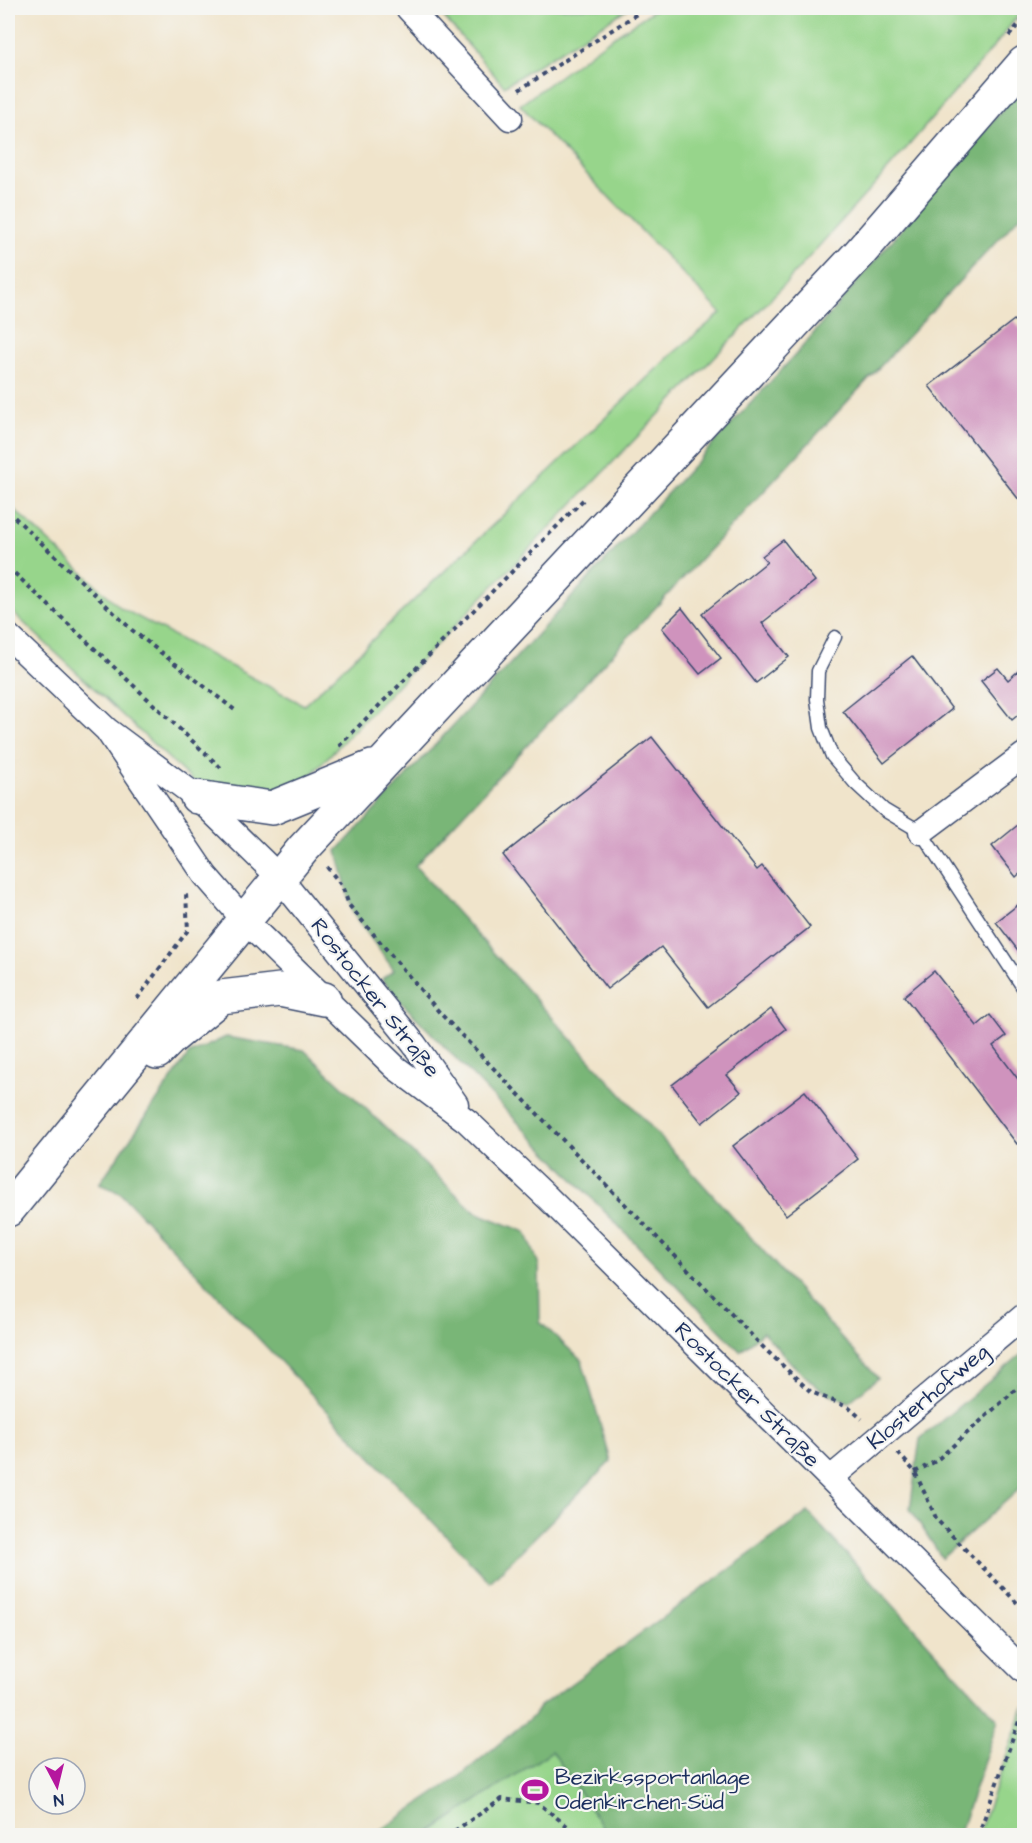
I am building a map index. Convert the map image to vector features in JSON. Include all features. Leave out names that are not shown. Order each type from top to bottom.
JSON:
[{"type":"main road","points":[[8,1210],[303,849],[858,255],[1013,54]]},
{"type":"main road","points":[[197,797],[272,808],[382,763]]},
{"type":"main road","points":[[28,1184],[171,1038],[220,997],[280,990],[324,999]]},
{"type":"street","points":[[408,8],[503,111]]},
{"type":"street","points":[[8,636],[107,730]]},
{"type":"street","name":"Rostocker Straße","points":[[107,730],[197,797],[279,877],[414,1044],[467,1121]]},
{"type":"street","name":"Rostocker Straße","points":[[107,730],[205,875],[244,920],[396,1068],[467,1121],[548,1198],[1024,1671]]},
{"type":"street","points":[[921,832],[1024,755]]},
{"type":"street","name":"Klosterhofweg","points":[[831,1478],[1024,1316]]},
{"type":"lane","points":[[835,637],[818,671],[817,699],[821,728],[832,756],[855,783],[884,810],[921,832],[1024,989]]},
{"type":"path","points":[[503,111],[646,8]]},
{"type":"path","points":[[1013,54],[1024,18]]},
{"type":"path","points":[[333,753],[591,492]]},
{"type":"path","points":[[8,511],[132,630],[236,711]]},
{"type":"path","points":[[8,567],[226,774]]},
{"type":"path","points":[[303,849],[330,869],[342,886],[349,905],[440,1013],[766,1350],[811,1392],[848,1407],[881,1436],[915,1472],[937,1520],[1024,1610]]},
{"type":"path","points":[[134,1003],[188,930],[186,891],[205,875]]},
{"type":"path","points":[[915,1472],[936,1461],[1024,1382]]},
{"type":"path","points":[[978,1836],[1024,1707]]},
{"type":"path","points":[[447,1836],[502,1799],[538,1803],[580,1836]]},
{"type":"green space","points":[[436,8],[629,8],[504,86]]},
{"type":"green space","points":[[657,8],[1024,8],[892,165],[783,286],[301,785],[254,796],[197,785],[8,608],[8,504],[121,608],[304,705],[670,356],[721,313],[520,105],[607,41]]},
{"type":"green space","points":[[1024,84],[1024,212],[415,866],[878,1378],[849,1402],[821,1390],[793,1365],[763,1332],[740,1351],[401,1002],[382,979],[394,970],[353,914],[337,851],[797,353]]},
{"type":"green space","points":[[226,1037],[304,1050],[475,1212],[526,1232],[539,1265],[540,1322],[582,1361],[611,1461],[490,1582],[120,1193],[99,1184],[189,1054]]},
{"type":"green space","points":[[1024,1352],[1024,1485],[942,1558],[910,1509],[920,1439]]},
{"type":"green space","points":[[808,1512],[998,1720],[959,1835],[608,1835],[552,1751],[425,1835],[374,1835],[460,1776],[534,1715],[539,1707]]},
{"type":"green space","points":[[1024,1707],[1024,1835],[978,1835]]},
{"type":"green space","name":"Bezirkssportanlage Odenkirchen-Süd","points":[[552,1750],[608,1835],[425,1836]]},
{"type":"building","points":[[1014,320],[1024,333],[1024,506],[929,386]]},
{"type":"building","points":[[783,540],[815,581],[762,623],[789,657],[756,683],[702,614],[767,562],[762,556]]},
{"type":"building","points":[[682,608],[721,658],[700,674],[662,628]]},
{"type":"building","points":[[912,656],[952,709],[884,763],[843,711]]},
{"type":"building","points":[[1024,666],[1024,710],[1012,720],[981,681],[998,668],[1008,680]]},
{"type":"building","points":[[652,737],[757,870],[762,866],[810,927],[708,1007],[661,947],[607,989],[503,855]]},
{"type":"building","points":[[1024,820],[1024,870],[1016,877],[992,846]]},
{"type":"building","points":[[1024,900],[1024,958],[996,922]]},
{"type":"building","points":[[934,971],[977,1026],[990,1015],[1006,1036],[993,1046],[1024,1087],[1024,1141],[1017,1144],[904,996]]},
{"type":"building","points":[[771,1009],[786,1029],[727,1075],[741,1092],[702,1123],[672,1085]]},
{"type":"building","points":[[805,1091],[858,1159],[786,1215],[733,1146]]},
{"type":"place","name":"Bezirkssportanlage Odenkirchen-Süd","points":[[535,1790]]}]
